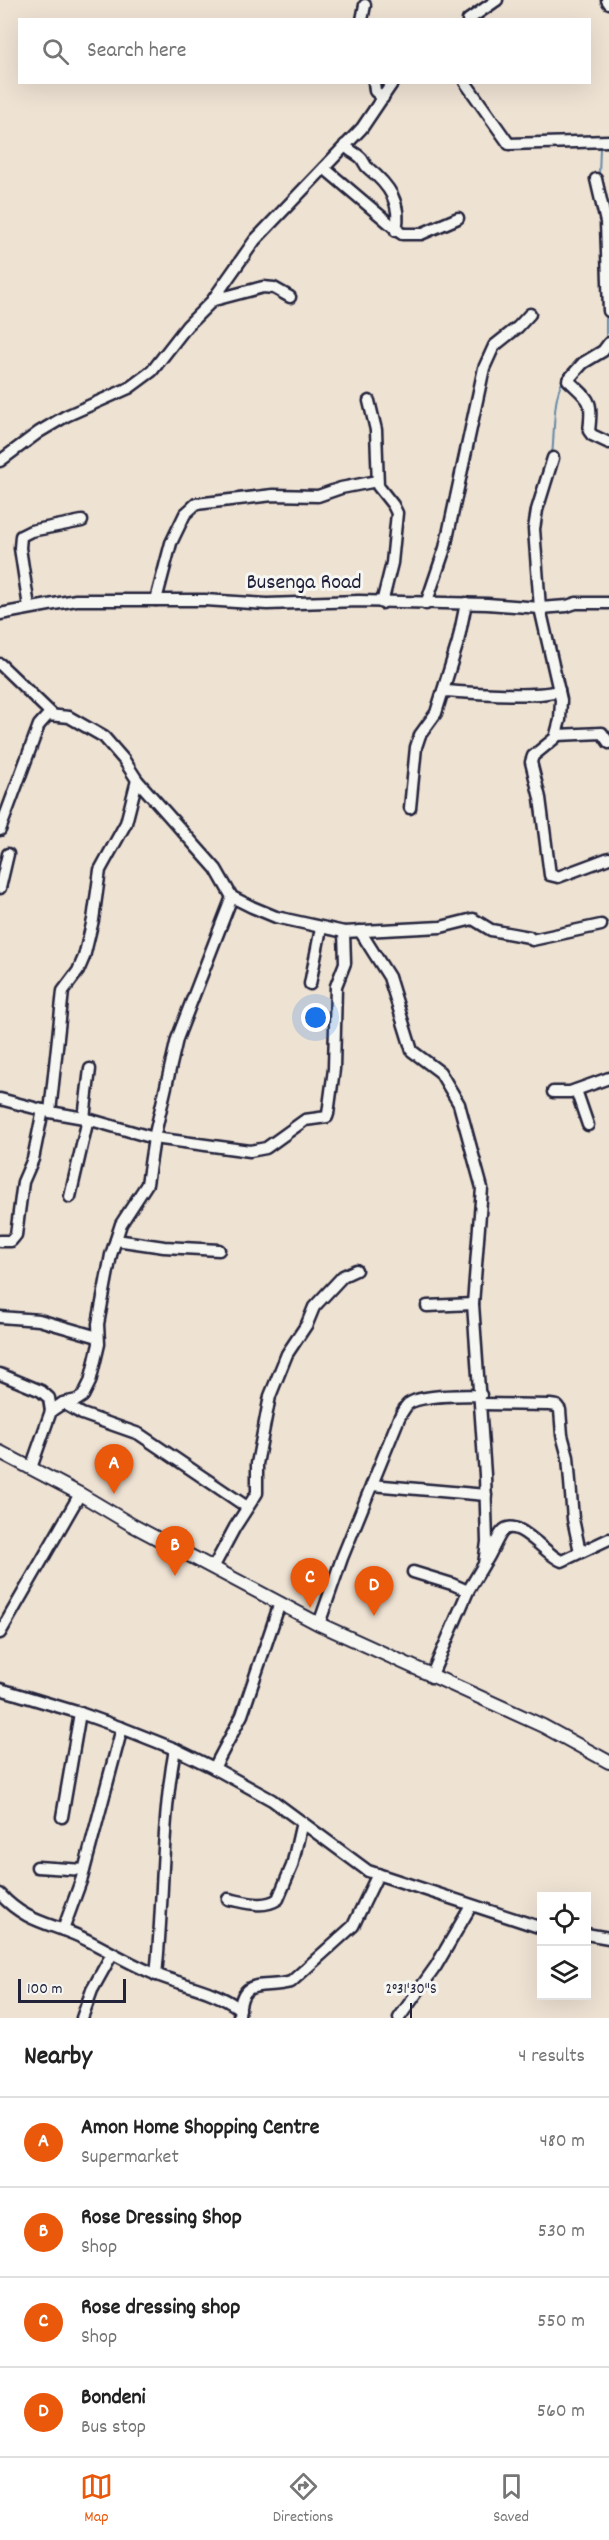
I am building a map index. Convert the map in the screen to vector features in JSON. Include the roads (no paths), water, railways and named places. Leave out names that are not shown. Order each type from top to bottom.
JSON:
[{"type":"main road","points":[[0,1452],[319,1624],[431,1677],[543,1726],[609,1762]]},
{"type":"street","points":[[471,18],[497,0]]},
{"type":"street","points":[[362,18],[365,5]]},
{"type":"street","points":[[374,84],[375,91],[383,98]]},
{"type":"street","points":[[0,461],[39,432],[66,416],[129,388],[152,371],[187,326],[212,301],[255,240],[362,128],[392,84]]},
{"type":"street","points":[[466,84],[509,144],[609,141]]},
{"type":"street","points":[[345,145],[362,158],[366,166],[380,176],[387,186],[398,217],[396,231]]},
{"type":"street","points":[[324,168],[402,234],[421,234],[458,218]]},
{"type":"street","points":[[596,179],[606,222],[609,311]]},
{"type":"street","points":[[212,301],[263,287],[274,288],[290,297]]},
{"type":"street","points":[[426,604],[445,549],[484,368],[494,346],[530,314]]},
{"type":"street","points":[[609,343],[603,351],[583,363],[568,380],[586,395],[592,413],[589,431],[592,435],[609,443]]},
{"type":"street","points":[[369,401],[376,430],[377,481],[380,491],[393,505],[397,523],[392,563],[382,603]]},
{"type":"street","points":[[553,458],[535,520],[537,588],[561,709],[557,735],[532,756],[531,762],[540,798],[550,874],[558,877],[609,858]]},
{"type":"street","points":[[156,600],[171,543],[185,513],[196,504],[273,495],[318,496],[341,488],[377,481]]},
{"type":"street","points":[[29,607],[20,548],[21,536],[31,531],[82,521]]},
{"type":"street","name":"Busenga Road","points":[[0,614],[76,600],[205,600],[267,604],[466,603],[540,608],[576,603],[609,603]]},
{"type":"street","points":[[410,808],[416,747],[420,735],[436,713],[458,642],[466,603]]},
{"type":"street","points":[[0,664],[52,714],[69,717],[104,737],[124,760],[137,780],[216,870],[232,897],[276,917],[344,932],[441,927],[473,920],[485,927],[532,940],[601,925]]},
{"type":"street","points":[[443,691],[553,693],[559,690]]},
{"type":"street","points":[[0,830],[35,733],[43,720],[52,714]]},
{"type":"street","points":[[557,735],[602,733],[609,742]]},
{"type":"street","points":[[0,1241],[11,1241],[16,1235],[23,1182],[33,1159],[46,1111],[63,991],[78,971],[84,957],[93,920],[100,870],[126,823],[137,780]]},
{"type":"street","points":[[0,888],[8,854]]},
{"type":"street","points":[[51,1411],[63,1403],[83,1396],[90,1382],[98,1324],[116,1240],[121,1224],[147,1184],[154,1138],[172,1056],[184,1015],[205,970],[232,897]]},
{"type":"street","points":[[310,984],[321,928]]},
{"type":"street","points":[[360,931],[389,977],[410,1047],[419,1059],[440,1072],[459,1104],[482,1188],[483,1203],[473,1304],[486,1496],[487,1542],[484,1564]]},
{"type":"street","points":[[0,1098],[46,1111],[86,1118],[154,1138],[259,1151],[266,1148],[298,1123],[327,1117],[332,1094],[336,986],[345,963],[344,932]]},
{"type":"street","points":[[70,1197],[86,1118],[90,1069]]},
{"type":"street","points":[[553,1092],[562,1094],[609,1078]]},
{"type":"street","points":[[576,1090],[588,1125]]},
{"type":"street","points":[[116,1240],[158,1246],[219,1250]]},
{"type":"street","points":[[213,1568],[257,1493],[257,1464],[270,1396],[287,1354],[307,1324],[314,1307],[344,1276],[356,1270]]},
{"type":"street","points":[[427,1306],[473,1304]]},
{"type":"street","points":[[0,1317],[39,1320],[98,1337]]},
{"type":"street","points":[[0,1374],[46,1394],[49,1398],[51,1411],[31,1468]]},
{"type":"street","points":[[319,1624],[342,1558],[399,1418],[407,1404],[416,1400],[435,1397],[557,1406],[560,1410],[569,1467],[573,1519],[580,1552]]},
{"type":"street","points":[[63,1403],[82,1413],[139,1434],[247,1507]]},
{"type":"street","points":[[372,1485],[486,1496]]},
{"type":"street","points":[[0,1633],[80,1494]]},
{"type":"street","points":[[431,1677],[468,1591],[502,1532],[515,1527],[524,1531],[557,1560],[562,1561],[609,1539]]},
{"type":"street","points":[[413,1572],[468,1591]]},
{"type":"street","points":[[214,1768],[242,1715],[279,1603]]},
{"type":"street","points":[[0,1689],[122,1728],[175,1749],[214,1768],[272,1800],[368,1871],[537,1926]]},
{"type":"street","points":[[62,1817],[80,1713]]},
{"type":"street","points":[[63,1930],[84,1870],[122,1728]]},
{"type":"street","points":[[156,1975],[169,1778],[175,1749]]},
{"type":"street","points":[[228,1899],[268,1904],[278,1899],[292,1866],[302,1822]]},
{"type":"street","points":[[37,1868],[84,1870]]},
{"type":"street","points":[[240,2013],[243,1995],[250,1987],[264,1983],[291,1982],[328,1946],[345,1935],[353,1926],[378,1874]]},
{"type":"street","points":[[0,1894],[31,1919],[89,1941],[156,1975],[216,1993],[240,2013]]},
{"type":"street","points":[[399,2018],[436,1966],[471,1906]]},
{"type":"street","points":[[591,1935],[609,1938]]},
{"type":"street","points":[[82,2018],[92,1989],[112,1954]]},
{"type":"waterway","points":[[580,147],[609,147]]},
{"type":"waterway","points":[[599,175],[600,148]]},
{"type":"waterway","points":[[606,312],[606,340]]},
{"type":"waterway","points":[[552,455],[557,395],[564,379]]},
{"type":"place","name":"Amon Home Shopping Centre","points":[[114,1494]]},
{"type":"place","name":"Rose Dressing Shop","points":[[175,1576]]},
{"type":"place","name":"Rose dressing shop","points":[[310,1608]]},
{"type":"place","name":"Bondeni","points":[[374,1616]]}]
